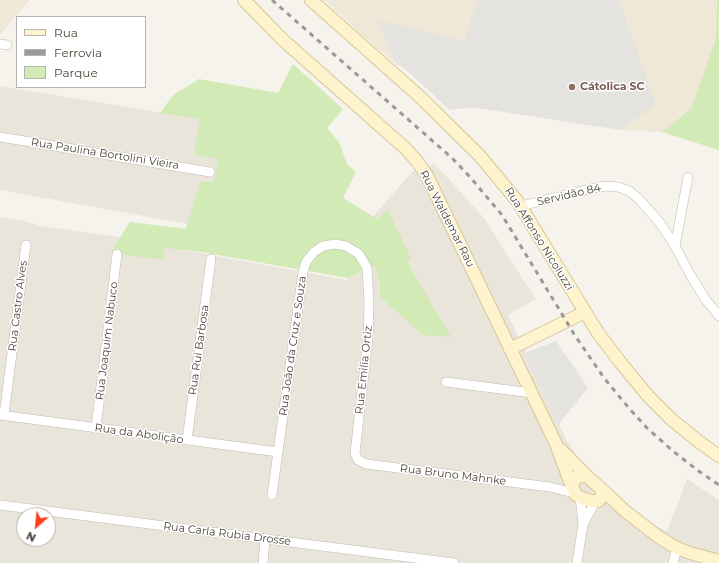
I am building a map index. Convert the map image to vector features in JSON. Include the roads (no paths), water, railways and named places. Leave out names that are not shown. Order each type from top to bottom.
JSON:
[{"type":"street","name":"Rua Waldemar Rau","points":[[244,0],[282,40],[391,135],[416,160],[433,188],[558,447],[574,487]]},
{"type":"street","name":"Rua Affonso Nicoluzzi","points":[[311,0],[420,96],[486,162],[519,204],[598,333],[616,356],[648,396],[692,437],[719,456]]},
{"type":"street","name":"Rua Paulina Bortolini Vieira","points":[[0,137],[210,172]]},
{"type":"street","points":[[688,177],[675,246],[706,300],[719,316]]},
{"type":"street","points":[[519,204],[566,192],[591,183]]},
{"type":"street","name":"Servidão 84","points":[[519,204],[594,188],[607,186],[618,187],[629,191],[638,198],[660,223],[675,246]]},
{"type":"street","name":"Rua João da Cruz e Souza","points":[[272,495],[306,262],[314,252],[324,246],[335,244],[346,246],[359,254],[367,268],[368,279]]},
{"type":"street","name":"Rua Castro Alves","points":[[2,415],[26,245]]},
{"type":"street","name":"Rua Joaquim Nabuco","points":[[96,428],[117,254]]},
{"type":"street","name":"Rua Rui Barbosa","points":[[186,440],[211,259]]},
{"type":"street","name":"Rua Emilia Ortiz","points":[[358,460],[355,453],[368,338],[368,279]]},
{"type":"street","points":[[510,349],[585,312]]},
{"type":"street","points":[[446,382],[532,393]]},
{"type":"street","name":"Rua da Abolição","points":[[2,415],[278,452]]},
{"type":"street","name":"Rua Waldemar Rau","points":[[558,447],[589,478],[599,498]]},
{"type":"street","name":"Rua Bruno Mahnke","points":[[358,460],[366,464],[550,487],[574,487]]},
{"type":"street","points":[[577,563],[583,524],[574,487],[580,476],[589,478]]},
{"type":"street","name":"Rua Bruno Mahnke","points":[[550,487],[574,487]]},
{"type":"street","points":[[574,487],[588,500],[599,498],[625,511],[660,538],[677,548],[719,561]]},
{"type":"street","points":[[583,524],[599,498]]},
{"type":"street","name":"Rua Carla Rubia Drosse","points":[[0,505],[454,563]]},
{"type":"street","points":[[263,563],[265,538]]},
{"type":"street","points":[[674,563],[677,548]]},
{"type":"railway","points":[[272,0],[452,158],[470,177],[502,215],[574,334],[604,378],[647,428],[674,452],[719,485]]},
{"type":"place","name":"Cátolica SC","points":[[572,87]]}]
